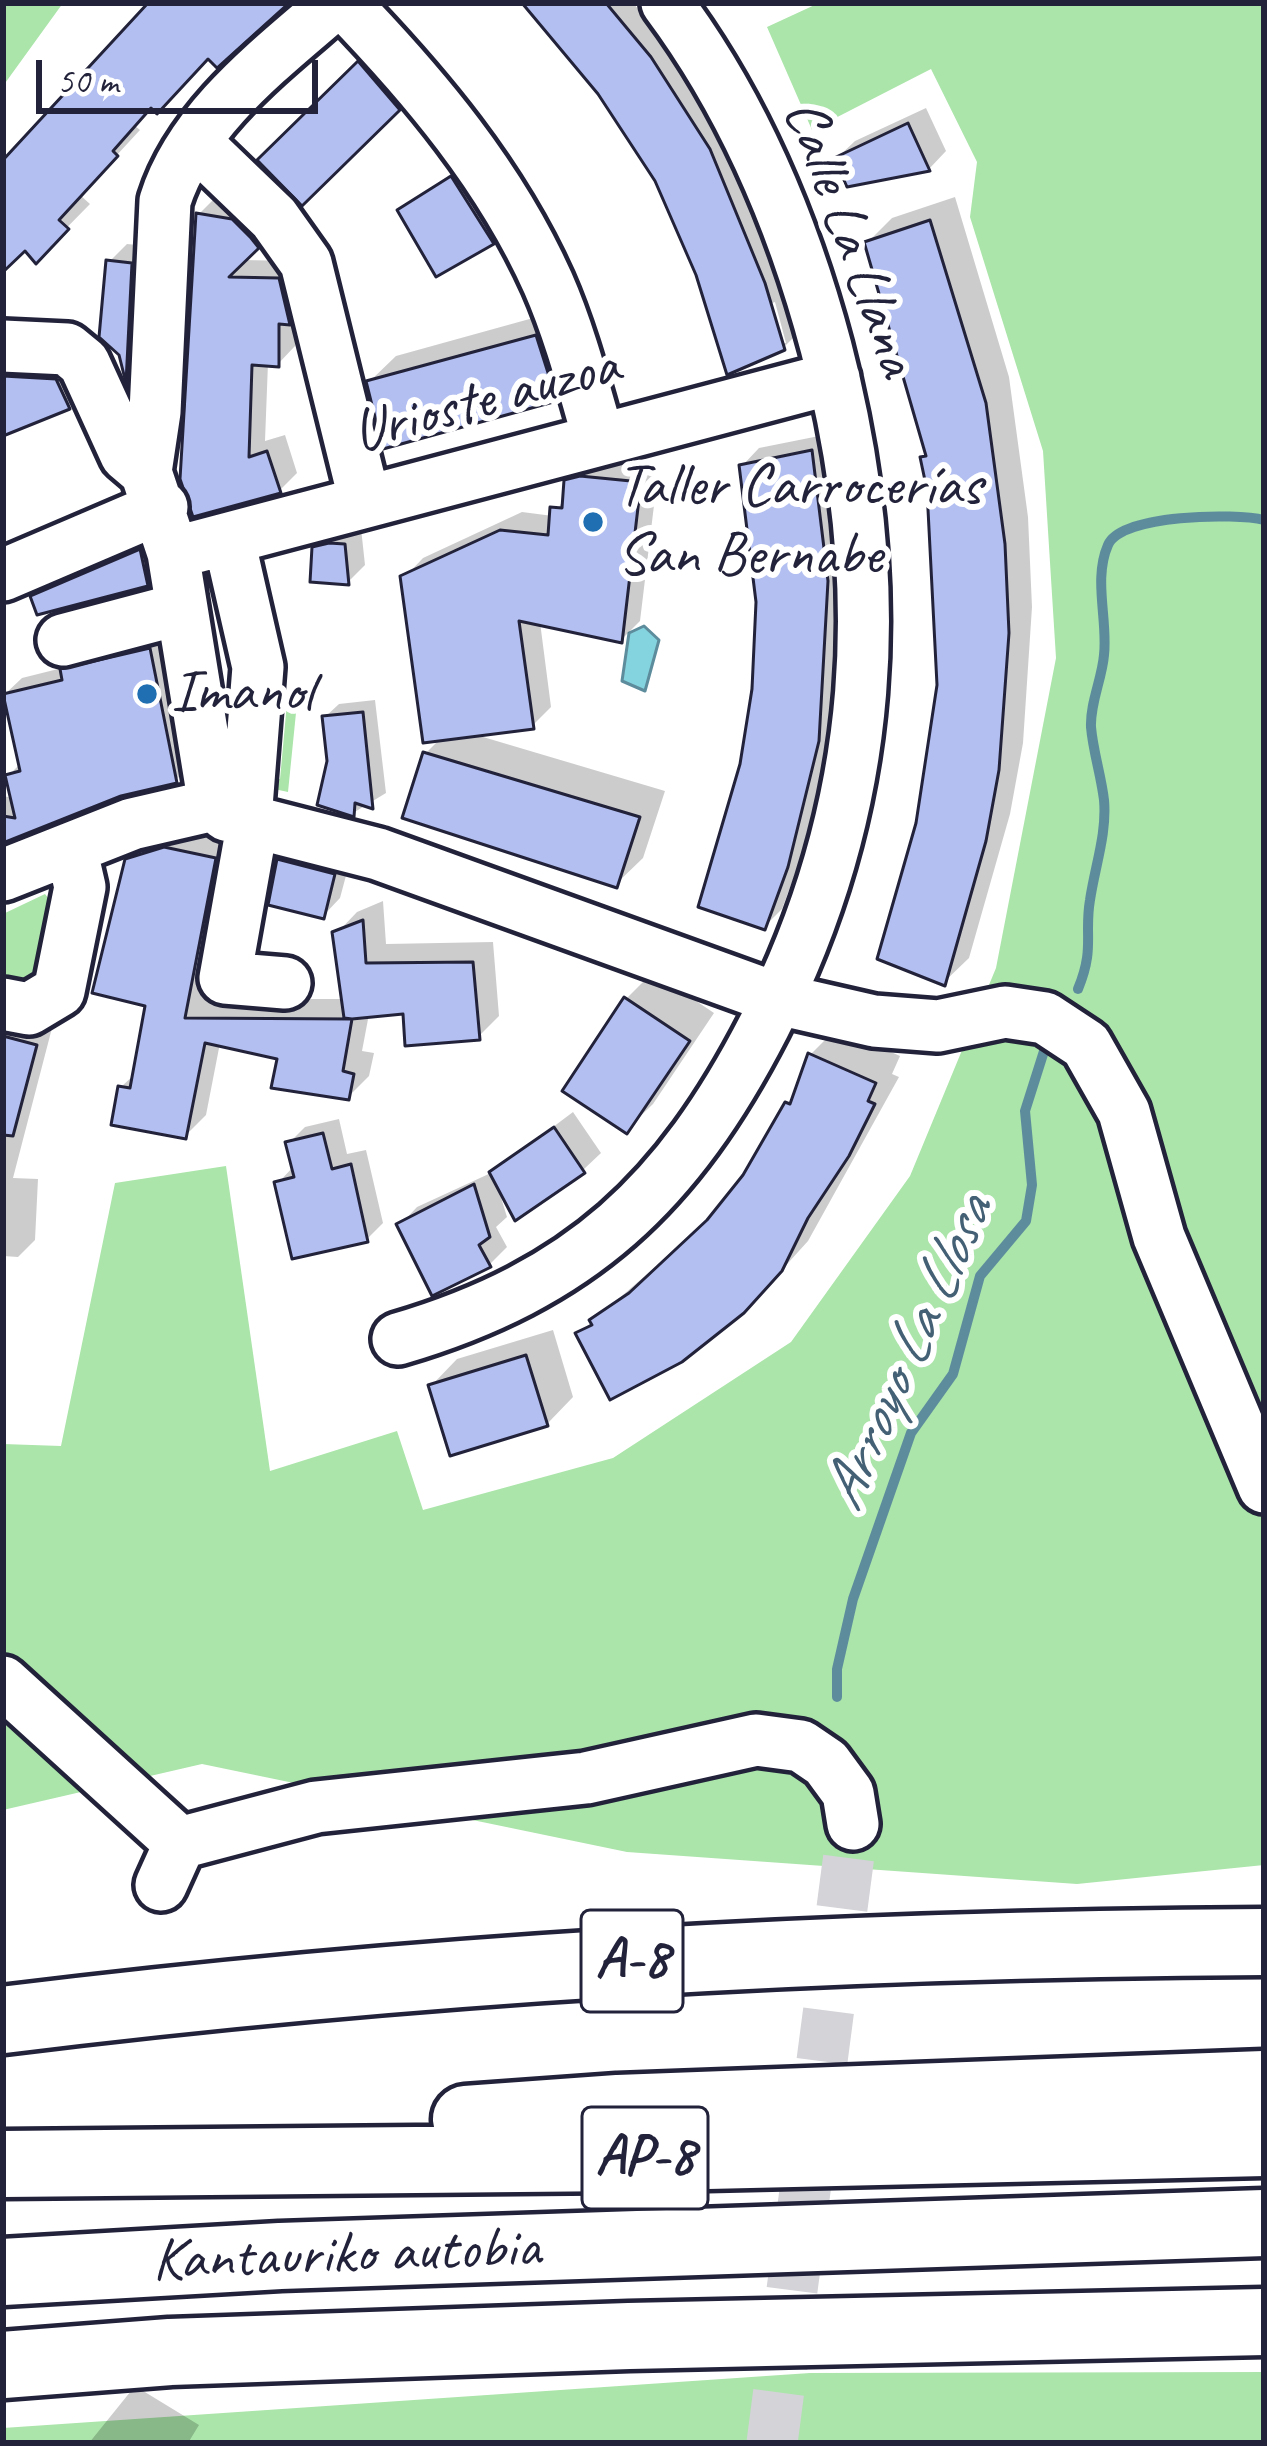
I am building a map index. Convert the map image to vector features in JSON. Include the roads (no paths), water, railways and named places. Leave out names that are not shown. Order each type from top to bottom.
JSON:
[{"type":"highway","name":"A-8","points":[[3,2020],[425,1976],[651,1960],[1264,1942]]},
{"type":"highway","points":[[15,2163],[316,2130],[618,2108],[1264,2084]]},
{"type":"highway","name":"AP-8","points":[[15,2163],[622,2158],[1264,2143]]},
{"type":"highway","name":"Kantauriko autobia","points":[[3,2272],[280,2256],[1264,2223]]},
{"type":"highway","points":[[3,2365],[170,2352],[629,2336],[1264,2322]]},
{"type":"street","points":[[238,815],[180,609],[160,510],[155,412],[165,201],[196,143],[260,67],[340,3],[416,80],[495,185],[549,285],[599,440]]},
{"type":"street","name":"Calle La Llana","points":[[398,1339],[470,1316],[524,1289],[594,1245],[659,1189],[709,1126],[778,1000],[816,906],[843,819],[862,701],[866,583],[858,488],[834,378],[767,171],[707,61],[667,3]]},
{"type":"street","points":[[196,143],[274,218],[306,263],[365,502]]},
{"type":"street","points":[[3,346],[67,349],[85,363],[126,455],[160,510]]},
{"type":"street","name":"Urioste auzoa","points":[[3,575],[160,510],[365,502],[834,378]]},
{"type":"street","points":[[234,562],[258,668],[238,815],[225,978],[285,983]]},
{"type":"street","points":[[63,640],[180,609]]},
{"type":"street","points":[[3,874],[132,824],[238,815],[378,854],[778,1000],[874,1021],[938,1026],[1005,1012],[1045,1018],[1086,1045],[1124,1112],[1159,1237],[1264,1487]]},
{"type":"street","points":[[3,1004],[28,1009],[59,991],[80,887],[71,848]]},
{"type":"street","points":[[3,1682],[170,1864],[316,1807],[586,1778],[756,1740],[801,1746],[826,1762],[848,1792],[854,1824]]},
{"type":"water","points":[[644,626],[659,640],[645,691],[622,681],[629,633]]},
{"type":"waterway","name":"Arroyo La Llosa","points":[[1078,989],[1086,963],[1090,900],[1104,825],[1091,727],[1104,655],[1101,586],[1108,545],[1134,527],[1180,518],[1264,520]]},
{"type":"waterway","name":"Arroyo La Llosa","points":[[837,1697],[837,1669],[853,1599],[911,1433],[953,1374],[980,1276],[1026,1221],[1032,1185],[1025,1111],[1045,1048]]},
{"type":"tunnel","points":[[772,2443],[853,1824]]},
{"type":"place","name":"Taller Carrocerías San Bernabe","points":[[593,522]]},
{"type":"place","name":"Imanol","points":[[147,694]]}]
